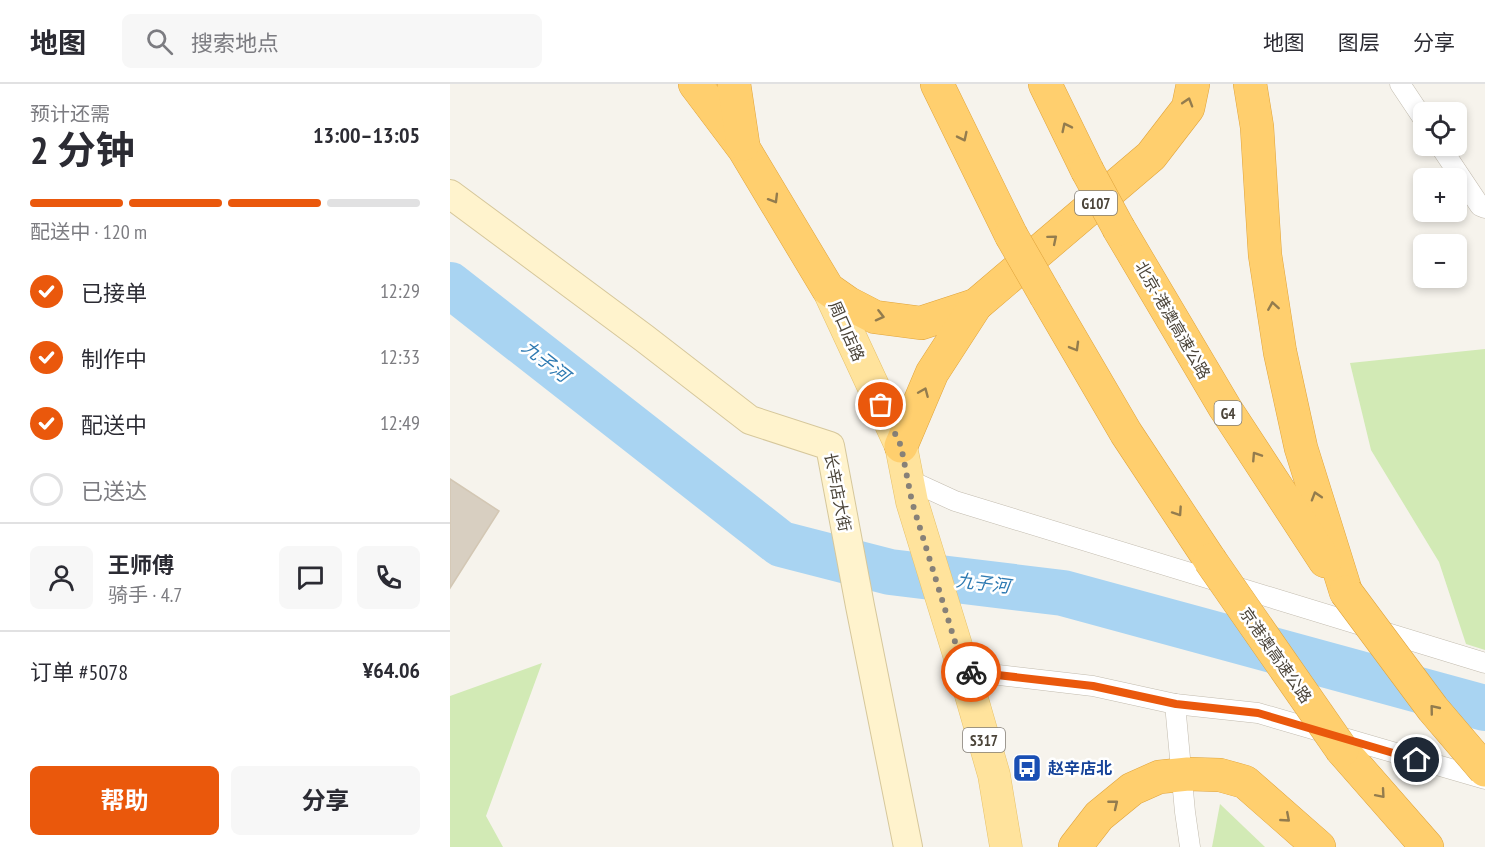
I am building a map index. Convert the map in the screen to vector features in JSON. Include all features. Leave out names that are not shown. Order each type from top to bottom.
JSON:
[{"type":"highway","name":"周口店路","points":[[695,84],[744,149],[828,289]]},
{"type":"highway","points":[[734,84],[744,149]]},
{"type":"highway","name":"京港澳高速公路","points":[[937,84],[1011,235],[1126,433],[1210,560],[1342,750],[1427,847]]},
{"type":"highway","name":"北京-港澳高速公路","points":[[1045,84],[1119,228],[1225,408],[1346,592]]},
{"type":"highway","name":"G107","points":[[828,289],[875,317],[921,323],[976,304],[1151,156],[1188,108],[1192,84]]},
{"type":"highway","points":[[1250,84],[1257,128],[1265,255],[1280,352],[1301,448],[1346,592]]},
{"type":"highway","points":[[901,446],[932,373],[976,304]]},
{"type":"highway","name":"G4","points":[[1346,592],[1433,709],[1485,770]]},
{"type":"highway","points":[[1075,847],[1099,816],[1132,789],[1159,777],[1188,774],[1220,775],[1245,782],[1319,847]]},
{"type":"main road","name":"周口店路","points":[[828,289],[901,446],[910,491],[994,775],[1006,847]]},
{"type":"street","points":[[1400,84],[1413,104]]},
{"type":"street","points":[[1447,156],[1480,206],[1485,208]]},
{"type":"street","name":"长辛店大街","points":[[450,194],[750,420],[830,446],[908,847]]},
{"type":"street","points":[[910,491],[955,501],[1485,663]]},
{"type":"street","points":[[964,671],[1093,686],[1176,704],[1258,713],[1485,779]]},
{"type":"street","points":[[1176,704],[1190,847]]},
{"type":"green space","points":[[1485,349],[1485,650],[1466,644],[1439,562],[1371,450],[1350,363]]},
{"type":"green space","points":[[542,663],[486,816],[503,847],[450,847],[450,696]]},
{"type":"green space","points":[[1220,804],[1265,847],[1212,847]]},
{"type":"building","points":[[450,479],[499,511],[450,588]]},
{"type":"waterway","name":"九子河","points":[[450,285],[781,544],[890,572],[1063,593],[1485,708]]},
{"type":"way so far","points":[[881,405],[901,446],[912,502],[964,671],[971,672]]},
{"type":"place","name":"赵辛店北","points":[[1027,768]]},
{"type":"route","points":[[971,672],[1093,686],[1176,704],[1258,713],[1417,760]]}]
